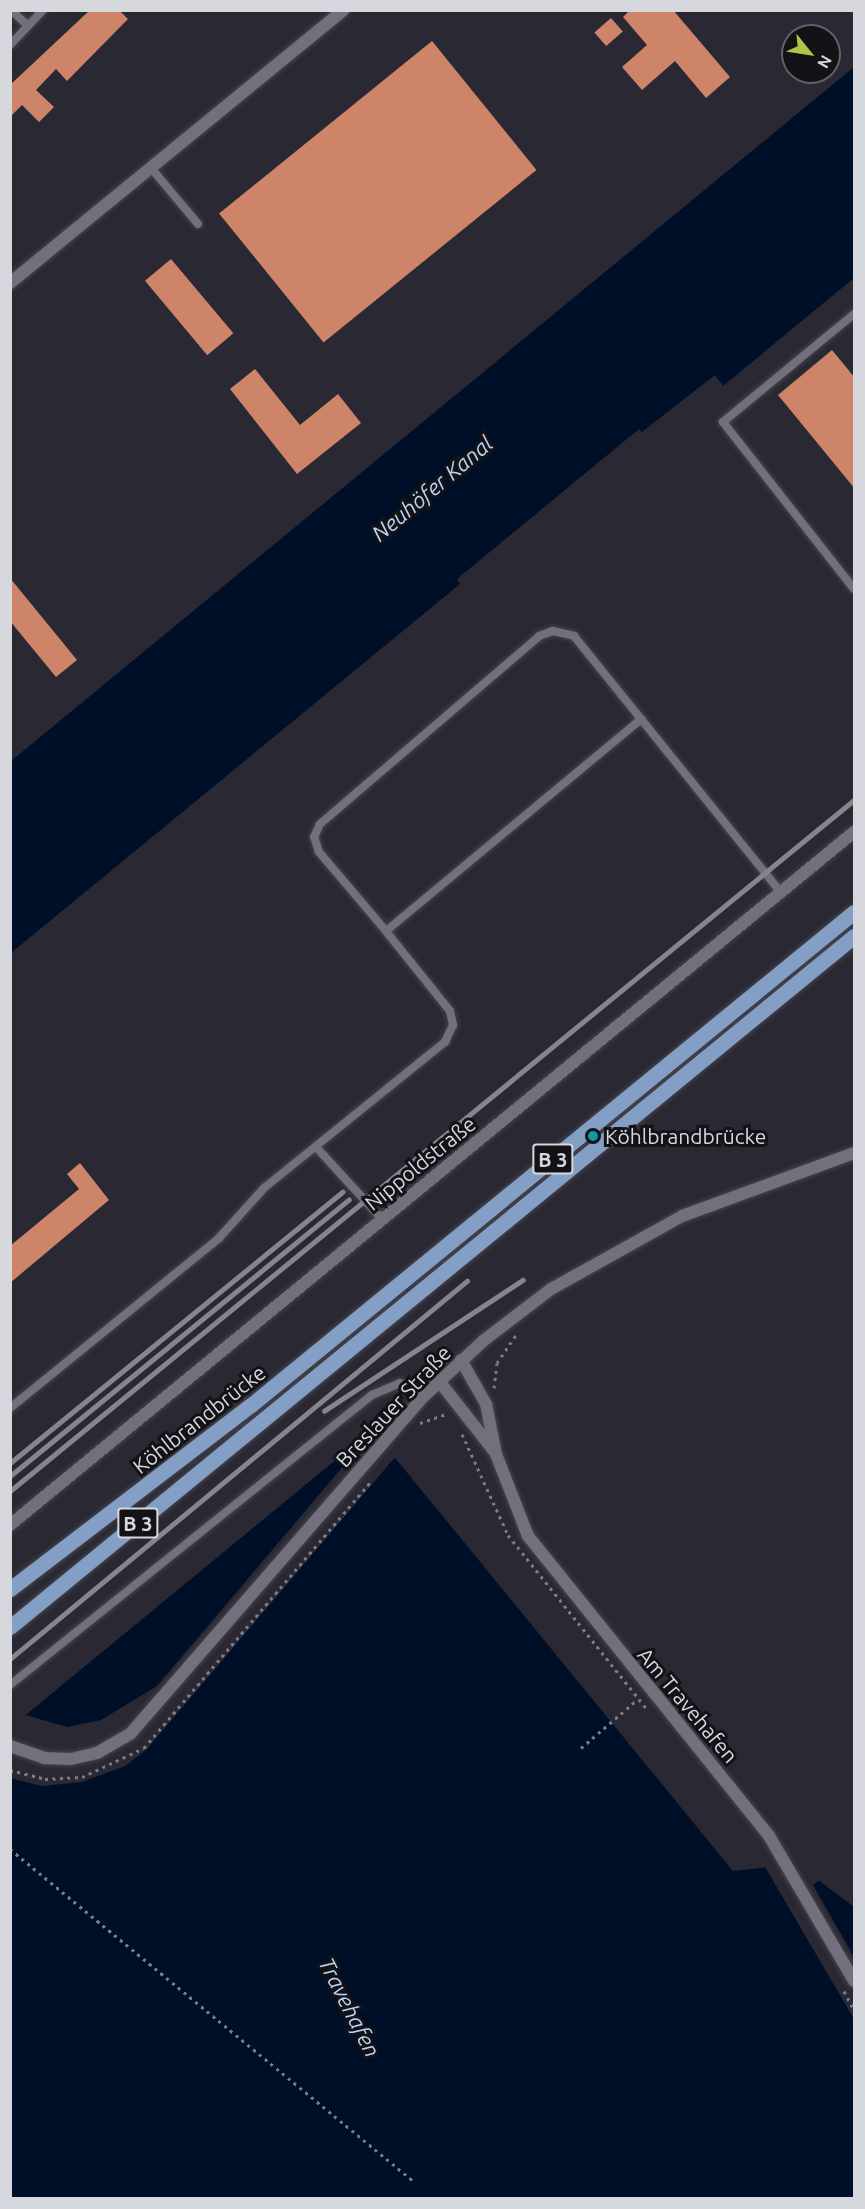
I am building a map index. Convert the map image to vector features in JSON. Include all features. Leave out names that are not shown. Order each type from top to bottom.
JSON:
[{"type":"main road","name":"Köhlbrandbrücke","points":[[10,1589],[251,1405],[855,912]]},
{"type":"main road","name":"Köhlbrandbrücke","points":[[10,1627],[855,936]]},
{"type":"street","points":[[10,283],[343,10]]},
{"type":"street","name":"Nippoldstraße","points":[[10,1525],[780,891],[855,832]]},
{"type":"street","name":"Breslauer Straße","points":[[10,1746],[57,1759],[84,1757],[131,1733],[407,1414],[461,1360],[543,1294],[627,1243],[705,1206],[855,1153]]},
{"type":"street","name":"Am Travehafen","points":[[461,1360],[486,1404],[496,1454],[522,1524],[539,1551],[740,1798],[855,1981]]},
{"type":"street","name":"Am Travehafen","points":[[439,1381],[496,1454]]},
{"type":"street","points":[[10,1735],[27,1752]]},
{"type":"lane","points":[[11,10],[28,26]]},
{"type":"lane","points":[[10,45],[43,10]]},
{"type":"lane","points":[[151,168],[198,224]]},
{"type":"lane","points":[[855,314],[723,422],[855,589]]},
{"type":"lane","points":[[10,1408],[219,1238],[247,1203],[445,1042],[453,1025],[450,1011],[319,852],[314,837],[320,824],[539,636],[553,631],[574,636],[780,891]]},
{"type":"lane","points":[[386,931],[641,719]]},
{"type":"lane","points":[[316,1147],[382,1219]]},
{"type":"lane","points":[[10,1685],[372,1395],[400,1383],[423,1397]]},
{"type":"path","points":[[496,1397],[496,1363],[526,1327]]},
{"type":"path","points":[[417,1425],[438,1413],[455,1419]]},
{"type":"path","points":[[581,1748],[638,1699]]},
{"type":"path","points":[[10,1849],[412,2180]]},
{"type":"water","name":"Neuhöfer Kanal","points":[[854,67],[854,278],[723,386],[715,375],[642,432],[639,429],[457,579],[460,584],[11,953],[11,761],[833,84],[841,84],[841,78]]},
{"type":"water","name":"Travehafen","points":[[371,1446],[396,1459],[733,1871],[797,1864],[854,1907],[854,2198],[11,2198],[11,1727],[349,1449]]},
{"type":"pier","points":[[372,1443],[396,1456],[146,1750],[125,1766],[82,1782],[42,1786],[10,1778],[10,1723],[22,1714],[67,1727],[101,1720],[157,1686],[362,1444]]},
{"type":"pier","points":[[798,1861],[820,1880],[813,1885],[854,1957],[854,2019],[765,1867]]},
{"type":"building","points":[[90,10],[119,10],[128,19],[67,81],[56,69],[36,90],[54,107],[39,122],[22,105],[10,117],[10,85]]},
{"type":"building","points":[[630,10],[673,10],[730,77],[706,98],[675,61],[642,90],[622,67],[647,45],[623,17]]},
{"type":"building","points":[[611,18],[623,32],[606,46],[594,32]]},
{"type":"building","points":[[432,41],[536,170],[324,342],[219,213]]},
{"type":"building","points":[[171,259],[233,333],[207,355],[145,281]]},
{"type":"building","points":[[832,350],[855,378],[855,489],[778,395]]},
{"type":"building","points":[[255,369],[300,425],[338,394],[361,423],[297,474],[230,389]]},
{"type":"building","points":[[10,578],[77,660],[56,677],[10,621]]},
{"type":"building","points":[[80,1163],[109,1200],[10,1283],[10,1246],[79,1189],[67,1174]]},
{"type":"railway","points":[[10,1491],[854,800]]},
{"type":"railway","points":[[10,1463],[342,1192]]},
{"type":"railway","points":[[10,1476],[349,1200]]},
{"type":"railway","points":[[324,1411],[523,1280]]},
{"type":"railway","points":[[10,1659],[467,1281]]},
{"type":"place","name":"Köhlbrandbrücke","points":[[593,1136]]}]
